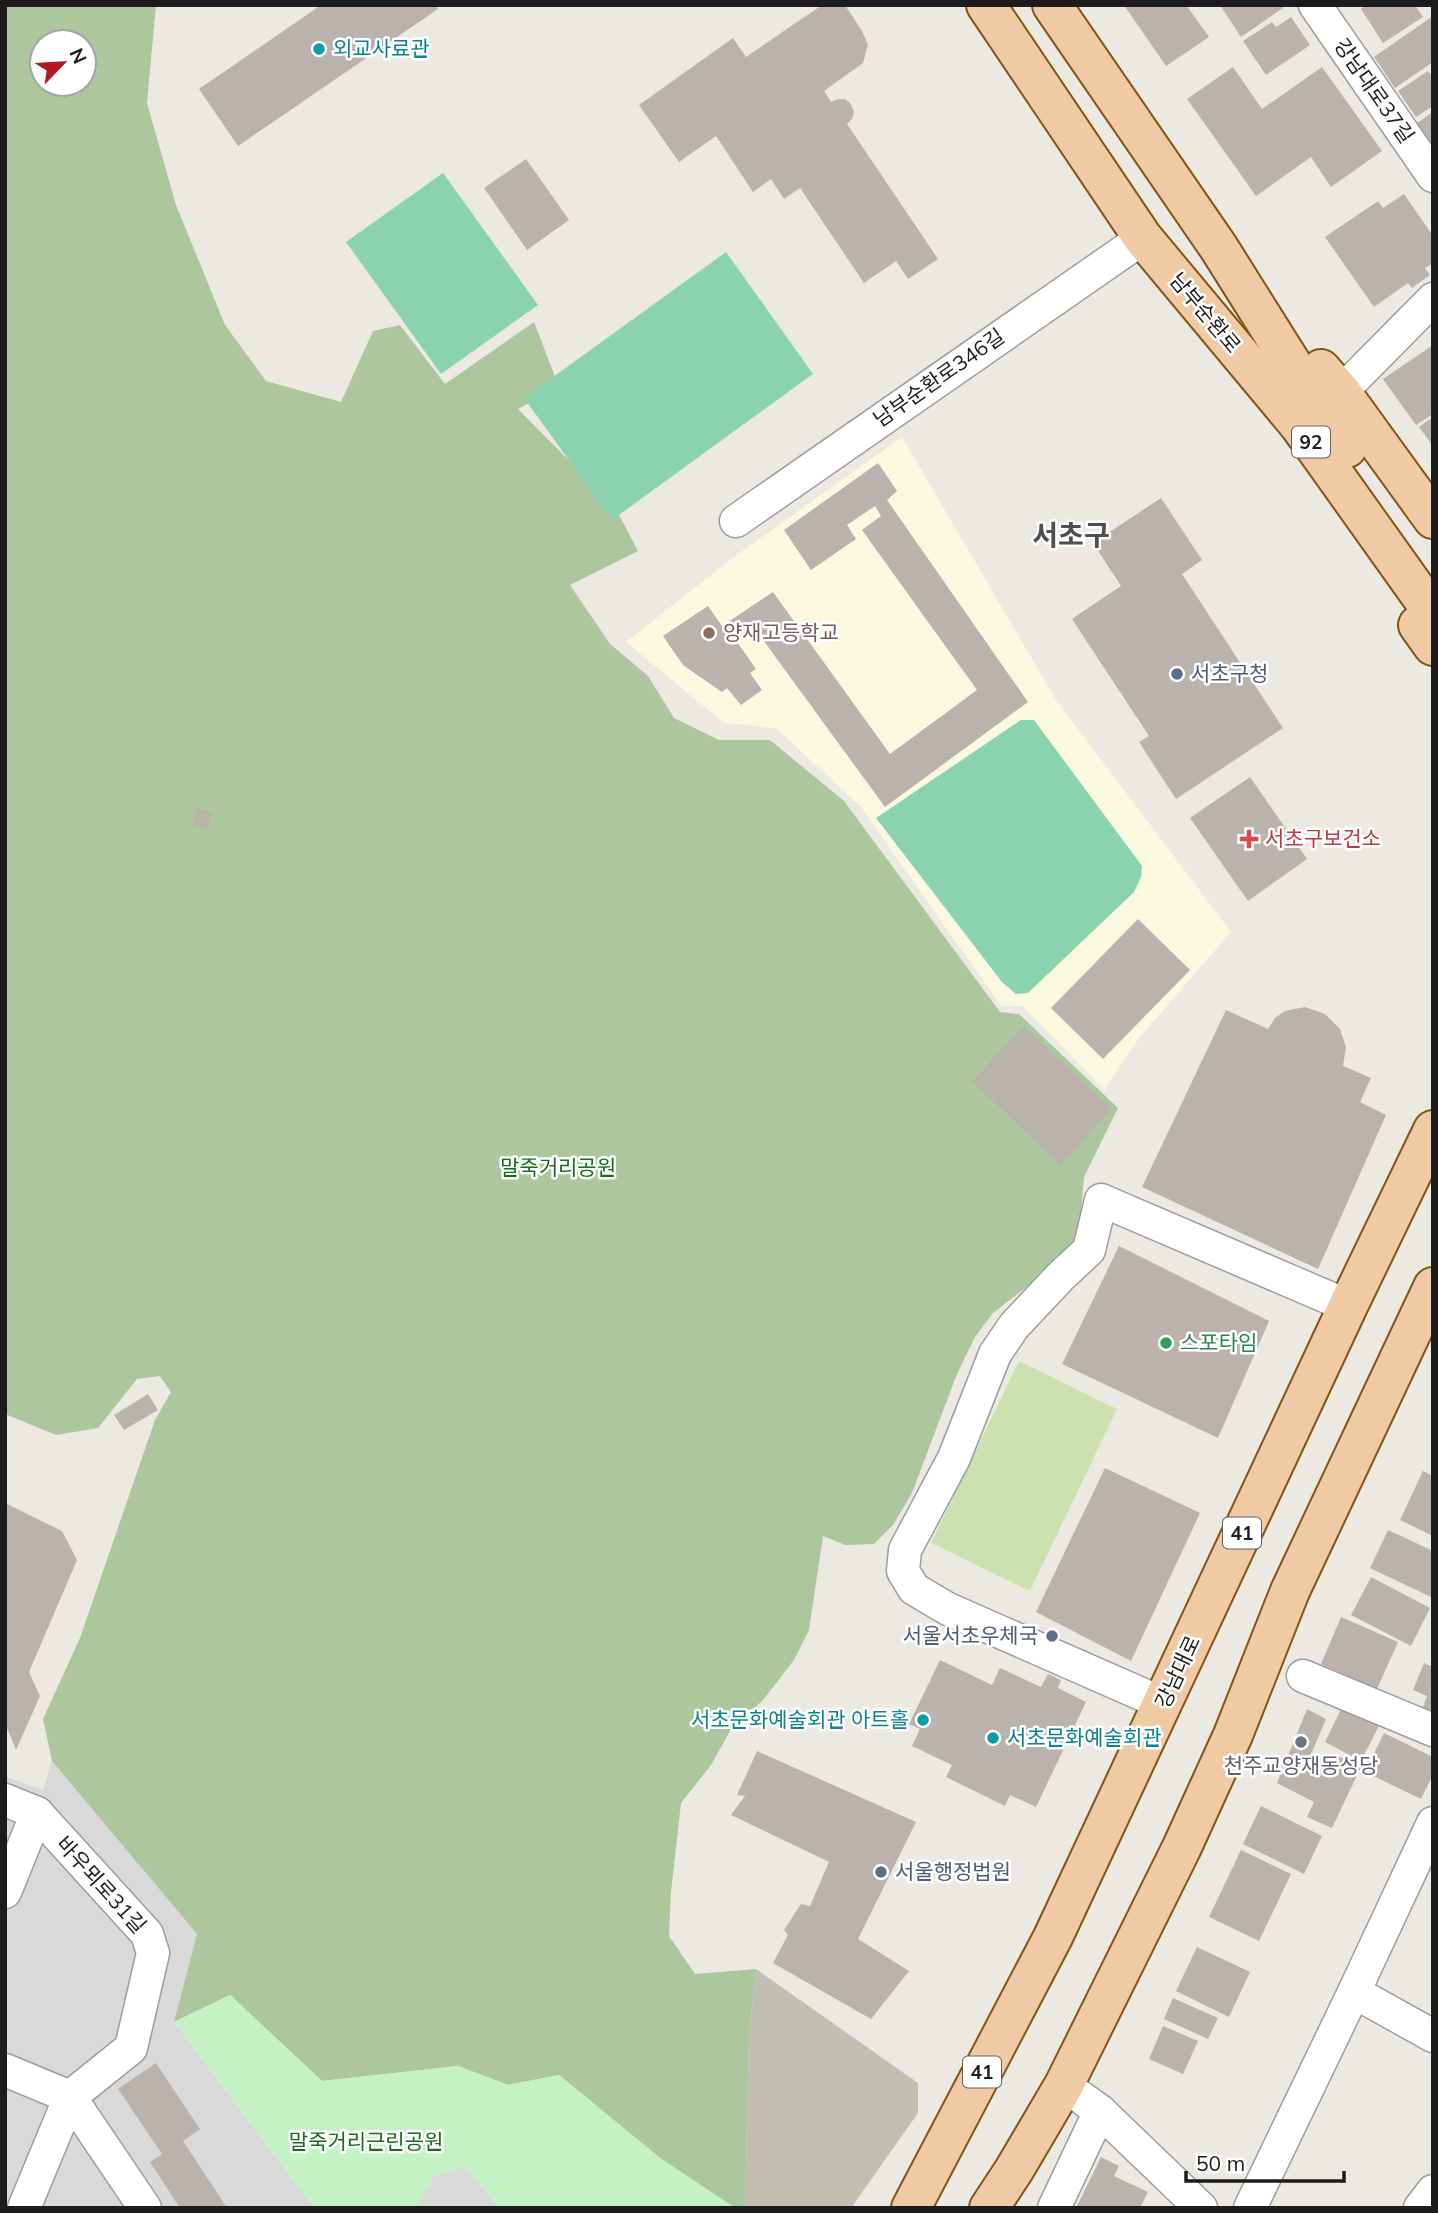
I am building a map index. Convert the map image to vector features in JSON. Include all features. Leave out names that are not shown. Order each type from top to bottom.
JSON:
[{"type":"main road","name":"남부순환로","points":[[986,5],[1143,237],[1177,281],[1280,444],[1429,632]]},
{"type":"main road","name":"남부순환로","points":[[1052,5],[1219,248],[1322,412],[1433,570]]},
{"type":"main road","points":[[1219,248],[1341,392],[1433,519]]},
{"type":"main road","name":"강남대로","points":[[911,2208],[1053,1937],[1433,1130]]},
{"type":"main road","points":[[989,2208],[1064,2085],[1188,1835],[1233,1735],[1290,1591],[1433,1287]]},
{"type":"street","name":"강남대로37길","points":[[1315,5],[1433,176]]},
{"type":"street","name":"남부순환로346길","points":[[736,521],[1143,237]]},
{"type":"street","points":[[1341,392],[1433,299]]},
{"type":"street","points":[[1164,1704],[948,1609],[914,1589],[904,1571],[905,1550],[954,1458],[995,1353],[1014,1326],[1089,1250],[1101,1200],[1348,1306]]},
{"type":"street","points":[[1303,1676],[1433,1730]]},
{"type":"street","name":"바우뫼로31길","points":[[5,1800],[37,1812],[147,1934],[153,1952],[131,2048],[70,2097],[24,2208]]},
{"type":"street","points":[[5,1892],[37,1812]]},
{"type":"street","points":[[1250,2208],[1433,1823]]},
{"type":"street","points":[[1354,1992],[1433,2036]]},
{"type":"street","points":[[5,2070],[70,2097],[145,2208]]},
{"type":"street","points":[[1064,2085],[1100,2111],[1200,2208]]},
{"type":"street","points":[[1054,2208],[1100,2111]]},
{"type":"street","points":[[1420,2208],[1433,2192]]},
{"type":"shaded area","points":[[902,437],[1055,698],[1231,932],[1140,1037],[1104,1089],[1022,1006],[1001,1006],[861,807],[776,728],[724,723],[626,642],[734,557]]},
{"type":"shaded area","points":[[52,1761],[197,1934],[174,2022],[314,2208],[5,2208],[5,1776],[43,1790]]},
{"type":"shaded area","points":[[756,1969],[918,2083],[918,2113],[851,2208],[745,2208],[749,2036]]},
{"type":"shaded area","points":[[465,2167],[499,2208],[416,2208],[434,2176]]},
{"type":"green space","name":"말죽거리공원","points":[[5,5],[156,5],[147,103],[176,205],[225,325],[266,381],[341,402],[373,331],[400,325],[445,384],[534,322],[559,387],[518,409],[615,507],[638,551],[570,585],[610,644],[648,676],[674,718],[719,740],[770,740],[844,801],[1000,1012],[1019,1014],[1118,1108],[1084,1177],[1078,1247],[993,1313],[975,1337],[957,1374],[912,1493],[893,1525],[874,1544],[845,1545],[823,1536],[809,1630],[794,1660],[763,1700],[730,1731],[711,1765],[681,1803],[669,1936],[695,1974],[756,1969],[749,2036],[745,2208],[735,2208],[660,2158],[559,2075],[508,2085],[458,2066],[322,2081],[230,1995],[174,2022],[197,1934],[52,1761],[43,1719],[80,1638],[155,1420],[171,1392],[160,1376],[137,1379],[98,1428],[56,1435],[5,1414]]},
{"type":"green space","points":[[443,173],[538,305],[441,374],[346,242]]},
{"type":"green space","points":[[726,252],[813,374],[612,520],[524,398]]},
{"type":"green space","points":[[1021,720],[1034,720],[1142,866],[1141,877],[1134,892],[1028,993],[1016,994],[1002,982],[876,818]]},
{"type":"green space","points":[[1019,1361],[1117,1409],[1030,1591],[931,1543]]},
{"type":"green space","name":"말죽거리근린공원","points":[[230,1995],[322,2081],[458,2066],[508,2085],[559,2075],[660,2158],[735,2208],[499,2208],[465,2167],[434,2176],[416,2208],[314,2208],[174,2022]]},
{"type":"building","name":"외교사료관","points":[[321,5],[436,5],[438,9],[238,146],[199,89]]},
{"type":"building","points":[[822,5],[845,5],[868,45],[863,63],[824,91],[831,102],[845,99],[851,104],[854,112],[847,124],[938,259],[908,279],[896,261],[864,283],[800,188],[784,199],[771,179],[753,192],[716,136],[679,162],[639,105],[733,38],[746,57]]},
{"type":"building","points":[[1124,5],[1186,5],[1209,37],[1166,66]]},
{"type":"building","points":[[1220,5],[1281,5],[1283,8],[1241,37]]},
{"type":"building","points":[[1366,5],[1415,5],[1423,17],[1383,43],[1361,9]]},
{"type":"building","points":[[1433,16],[1433,62],[1395,88],[1374,57]]},
{"type":"building","points":[[1291,17],[1310,45],[1266,75],[1243,41],[1272,22],[1276,27]]},
{"type":"building","points":[[1233,67],[1262,109],[1322,67],[1382,151],[1331,187],[1311,157],[1256,196],[1187,99]]},
{"type":"building","points":[[1428,71],[1433,78],[1433,106],[1416,117],[1398,91]]},
{"type":"building","points":[[1433,112],[1433,151],[1414,125]]},
{"type":"building","points":[[526,159],[569,220],[527,250],[484,188]]},
{"type":"building","points":[[1404,194],[1433,236],[1433,263],[1425,268],[1430,275],[1412,288],[1408,283],[1374,307],[1325,237],[1378,201],[1383,208]]},
{"type":"building","points":[[1433,345],[1433,414],[1416,425],[1383,379]]},
{"type":"building","points":[[1433,417],[1433,446],[1419,427]]},
{"type":"building","name":"양재고등학교","points":[[878,463],[897,491],[887,500],[1028,702],[885,807],[755,629],[737,642],[756,669],[750,673],[762,690],[741,705],[727,688],[722,692],[683,665],[663,636],[708,606],[722,626],[773,592],[890,754],[977,690],[862,530],[881,516],[875,506],[847,525],[856,539],[811,570],[784,530]]},
{"type":"building","name":"서초구청","points":[[1161,498],[1202,560],[1182,574],[1283,728],[1176,799],[1139,742],[1149,736],[1072,619],[1121,586],[1093,543]]},
{"type":"building","name":"서초구보건소","points":[[1250,777],[1307,859],[1248,901],[1190,818]]},
{"type":"building","points":[[196,809],[212,811],[209,828],[194,825]]},
{"type":"building","points":[[1138,919],[1190,970],[1103,1059],[1051,1008]]},
{"type":"building","points":[[1305,1007],[1325,1014],[1340,1029],[1346,1047],[1343,1066],[1371,1078],[1360,1102],[1386,1115],[1318,1269],[1142,1187],[1226,1010],[1268,1029],[1275,1018],[1285,1011]]},
{"type":"building","points":[[1024,1026],[1112,1109],[1060,1165],[972,1081]]},
{"type":"building","name":"스포타임","points":[[1119,1246],[1269,1321],[1218,1438],[1062,1364]]},
{"type":"building","points":[[148,1394],[158,1410],[124,1430],[114,1415]]},
{"type":"building","points":[[1105,1468],[1200,1513],[1131,1661],[1036,1612]]},
{"type":"building","points":[[1423,1471],[1433,1476],[1433,1536],[1400,1520]]},
{"type":"building","points":[[5,1503],[62,1531],[77,1560],[29,1672],[40,1696],[16,1750],[5,1723]]},
{"type":"building","points":[[1388,1530],[1433,1551],[1431,1597],[1370,1568]]},
{"type":"building","points":[[1371,1577],[1430,1608],[1411,1646],[1351,1615]]},
{"type":"building","points":[[1341,1617],[1398,1642],[1377,1689],[1321,1664]]},
{"type":"building","name":"서초문화예술회관","points":[[940,1660],[992,1685],[1000,1668],[1041,1687],[1048,1674],[1061,1680],[1058,1688],[1086,1702],[1036,1807],[1010,1795],[1005,1806],[946,1777],[952,1765],[912,1746],[920,1729],[909,1724]]},
{"type":"building","points":[[1424,1663],[1433,1667],[1433,1712],[1423,1707],[1427,1696],[1413,1690]]},
{"type":"building","points":[[1345,1701],[1382,1720],[1361,1761],[1325,1742]]},
{"type":"building","points":[[1307,1709],[1326,1719],[1308,1761],[1328,1771],[1336,1755],[1361,1767],[1332,1828],[1307,1817],[1314,1802],[1277,1783]]},
{"type":"building","points":[[1384,1733],[1433,1757],[1433,1775],[1421,1799],[1365,1772]]},
{"type":"building","points":[[757,1751],[916,1822],[858,1939],[909,1971],[871,2019],[773,1963],[788,1935],[784,1930],[801,1904],[810,1906],[829,1862],[731,1815],[745,1796],[737,1795]]},
{"type":"building","points":[[1261,1806],[1322,1836],[1304,1874],[1243,1844]]},
{"type":"building","points":[[1241,1850],[1291,1874],[1259,1941],[1209,1917]]},
{"type":"building","points":[[1197,1947],[1250,1972],[1229,2017],[1176,1991]]},
{"type":"building","points":[[1173,1998],[1218,2018],[1208,2039],[1164,2019]]},
{"type":"building","points":[[1163,2026],[1198,2041],[1183,2074],[1149,2059]]},
{"type":"building","points":[[156,2063],[200,2129],[183,2141],[227,2208],[180,2208],[150,2162],[162,2154],[118,2089]]},
{"type":"building","points":[[1101,2157],[1119,2166],[1114,2176],[1148,2192],[1140,2208],[1076,2208]]},
{"type":"place","name":"외교사료관","points":[[319,49]]},
{"type":"place","name":"양재고등학교","points":[[709,633]]},
{"type":"place","name":"서초구청","points":[[1177,674]]},
{"type":"place","name":"서초구보건소","points":[[1249,839]]},
{"type":"place","name":"스포타임","points":[[1166,1343]]},
{"type":"place","name":"서울서초우체국","points":[[1052,1636]]},
{"type":"place","name":"서초문화예술회관 아트홀","points":[[923,1720]]},
{"type":"place","name":"서초문화예술회관","points":[[993,1738]]},
{"type":"place","name":"천주교양재동성당","points":[[1301,1742]]},
{"type":"place","name":"서울행정법원","points":[[881,1872]]},
{"type":"district","name":"서초구","points":[[1071,535]]}]
